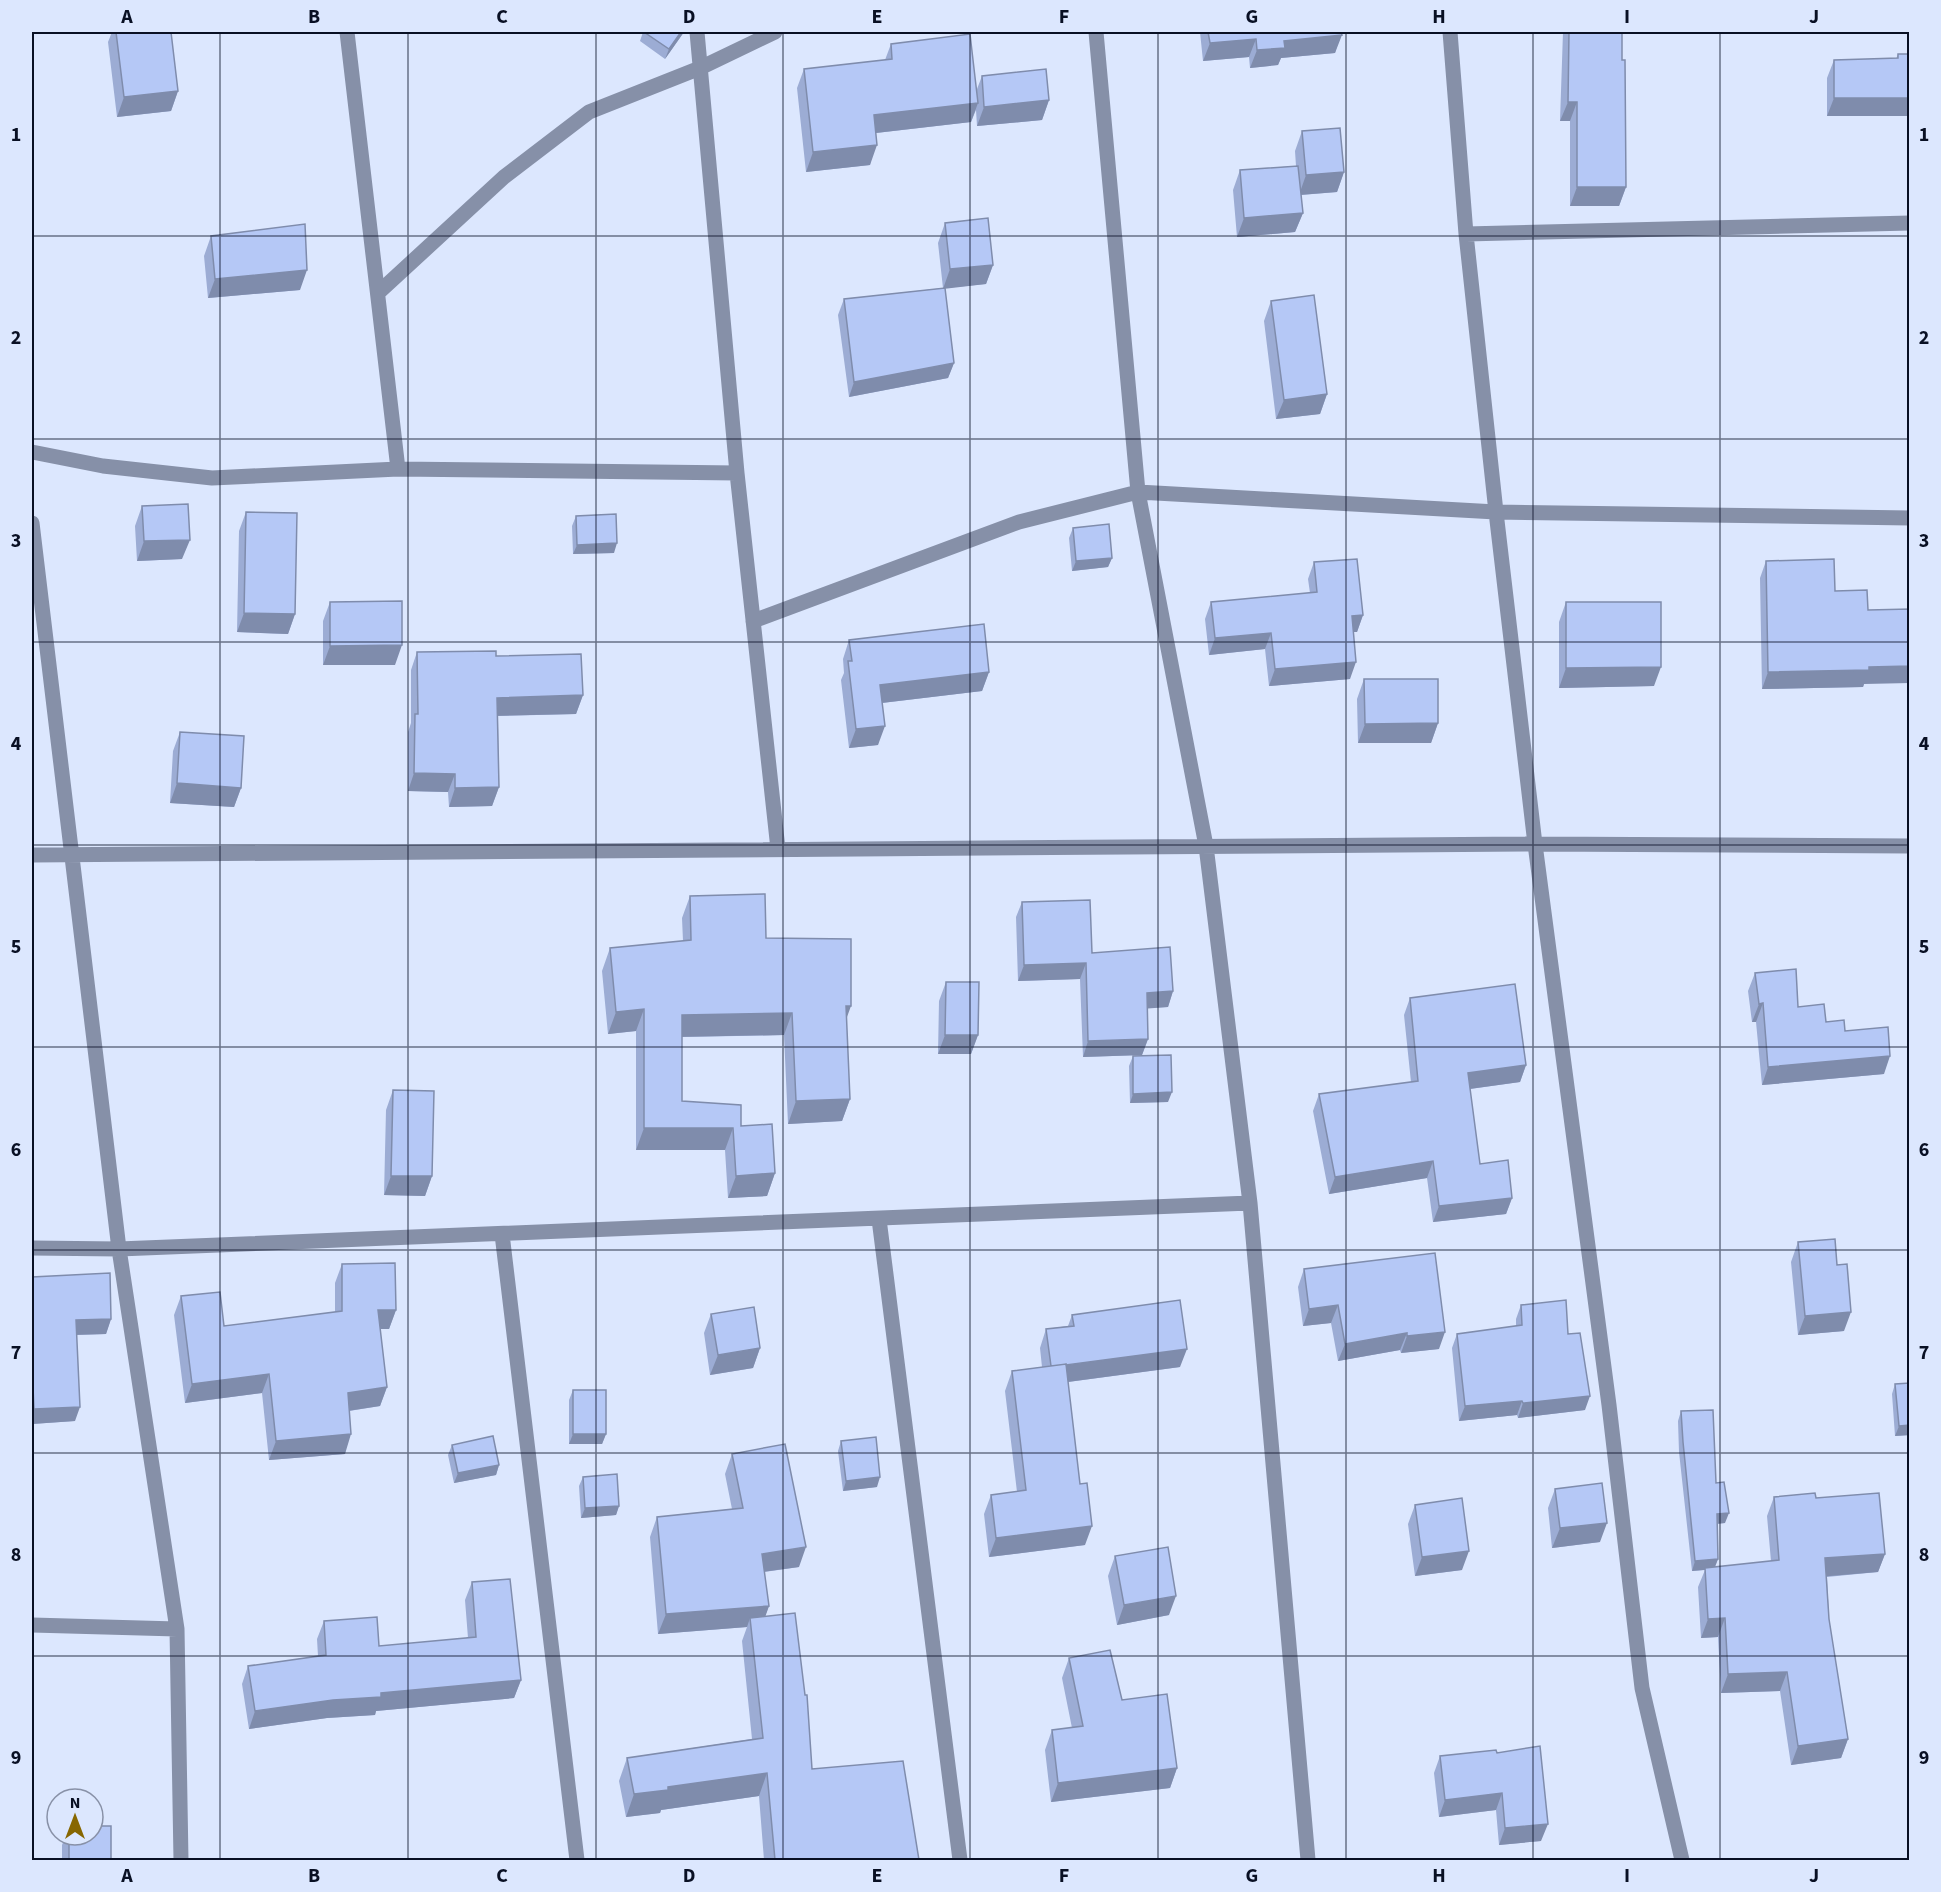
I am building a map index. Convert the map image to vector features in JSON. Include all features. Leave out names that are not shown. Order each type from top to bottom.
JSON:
[{"type":"street","points":[[347,32],[398,469]]},
{"type":"street","points":[[697,32],[737,473],[778,849]]},
{"type":"street","points":[[378,293],[504,177],[589,112],[700,68],[776,32]]},
{"type":"street","points":[[1096,32],[1138,492],[1206,846],[1250,1203],[1308,1860]]},
{"type":"street","points":[[1450,32],[1466,234],[1496,512],[1535,844],[1609,1405],[1642,1688],[1682,1860]]},
{"type":"street","points":[[1466,234],[1910,223]]},
{"type":"street","points":[[32,452],[103,466],[212,477],[398,469],[737,473]]},
{"type":"street","points":[[753,621],[950,546],[1020,522],[1138,492],[1496,512],[1910,518]]},
{"type":"street","points":[[32,523],[119,1249],[177,1629],[181,1860]]},
{"type":"street","points":[[32,855],[1535,844],[1910,846]]},
{"type":"street","points":[[32,1248],[119,1249],[1250,1203]]},
{"type":"street","points":[[879,1219],[960,1860]]},
{"type":"street","points":[[502,1234],[577,1860]]},
{"type":"street","points":[[32,1625],[177,1629]]},
{"type":"building","points":[[116,32],[171,32],[178,91],[124,97]]},
{"type":"building","points":[[644,32],[681,32],[669,49]]},
{"type":"building","points":[[1208,32],[1341,32],[1342,35],[1284,41],[1285,48],[1257,50],[1256,39],[1210,43]]},
{"type":"building","points":[[1569,32],[1622,32],[1622,60],[1625,60],[1626,187],[1577,187],[1577,102],[1568,102]]},
{"type":"building","points":[[970,34],[978,103],[874,115],[877,145],[813,152],[804,69],[892,59],[891,44]]},
{"type":"building","points":[[1898,54],[1910,54],[1910,98],[1834,98],[1834,60],[1898,58]]},
{"type":"building","points":[[1046,69],[1049,100],[984,107],[982,76]]},
{"type":"building","points":[[1340,128],[1344,172],[1306,175],[1302,131]]},
{"type":"building","points":[[1298,166],[1303,213],[1244,218],[1240,170]]},
{"type":"building","points":[[988,218],[993,265],[950,269],[945,223]]},
{"type":"building","points":[[305,224],[307,270],[215,279],[211,236]]},
{"type":"building","points":[[945,288],[954,363],[854,382],[844,299]]},
{"type":"building","points":[[1314,295],[1327,394],[1284,400],[1271,301]]},
{"type":"building","points":[[188,504],[190,540],[144,541],[142,506]]},
{"type":"building","points":[[246,512],[297,513],[295,614],[244,613]]},
{"type":"building","points":[[616,514],[617,543],[577,545],[576,516]]},
{"type":"building","points":[[1109,524],[1112,558],[1076,561],[1073,528]]},
{"type":"building","points":[[1357,559],[1363,615],[1352,616],[1356,662],[1275,669],[1271,633],[1215,638],[1211,602],[1317,592],[1314,562]]},
{"type":"building","points":[[1834,559],[1835,591],[1867,590],[1868,610],[1910,609],[1910,666],[1869,667],[1869,670],[1768,672],[1766,561]]},
{"type":"building","points":[[402,601],[402,645],[330,646],[330,602]]},
{"type":"building","points":[[1566,602],[1661,602],[1661,667],[1566,668]]},
{"type":"building","points":[[984,624],[989,672],[880,685],[885,726],[856,729],[848,661],[852,661],[849,640]]},
{"type":"building","points":[[496,651],[496,656],[581,654],[583,695],[497,698],[499,787],[455,788],[455,774],[414,773],[415,714],[418,714],[417,652]]},
{"type":"building","points":[[1364,679],[1438,679],[1438,723],[1365,724]]},
{"type":"building","points":[[180,732],[244,736],[241,788],[177,783]]},
{"type":"building","points":[[765,894],[766,938],[851,939],[851,1006],[846,1006],[850,1099],[796,1101],[792,1013],[682,1015],[682,1101],[741,1105],[741,1126],[772,1124],[775,1173],[736,1176],[733,1128],[644,1128],[644,1009],[616,1012],[610,948],[691,940],[690,896]]},
{"type":"building","points":[[1090,900],[1092,953],[1170,947],[1173,991],[1147,993],[1148,1039],[1088,1041],[1086,963],[1024,965],[1022,902]]},
{"type":"building","points":[[1796,969],[1798,1007],[1824,1004],[1826,1022],[1844,1020],[1845,1031],[1888,1027],[1890,1056],[1768,1067],[1763,1003],[1759,1004],[1755,973]]},
{"type":"building","points":[[946,982],[979,982],[978,1035],[945,1035]]},
{"type":"building","points":[[1515,984],[1526,1065],[1468,1073],[1480,1164],[1508,1160],[1512,1198],[1439,1206],[1433,1161],[1335,1177],[1319,1094],[1418,1081],[1410,998]]},
{"type":"building","points":[[1171,1055],[1172,1092],[1133,1094],[1133,1056]]},
{"type":"building","points":[[393,1090],[434,1091],[432,1176],[391,1176]]},
{"type":"building","points":[[1835,1239],[1837,1265],[1847,1264],[1851,1312],[1805,1316],[1798,1242]]},
{"type":"building","points":[[1435,1253],[1445,1332],[1407,1336],[1407,1333],[1345,1344],[1338,1305],[1309,1309],[1304,1269]]},
{"type":"building","points":[[395,1263],[396,1310],[378,1310],[387,1387],[348,1393],[351,1434],[276,1441],[269,1374],[192,1384],[181,1296],[220,1292],[224,1326],[342,1311],[342,1264]]},
{"type":"building","points":[[110,1273],[111,1319],[76,1320],[80,1407],[34,1409],[32,1277]]},
{"type":"building","points":[[1180,1300],[1187,1349],[1051,1366],[1046,1329],[1074,1326],[1072,1315]]},
{"type":"building","points":[[1566,1300],[1568,1334],[1580,1333],[1590,1396],[1465,1406],[1457,1334],[1522,1325],[1521,1305]]},
{"type":"building","points":[[754,1307],[760,1348],[718,1355],[711,1314]]},
{"type":"building","points":[[1066,1364],[1080,1484],[1087,1483],[1092,1526],[996,1538],[991,1495],[1026,1490],[1012,1371]]},
{"type":"building","points":[[1910,1383],[1910,1425],[1899,1426],[1895,1384]]},
{"type":"building","points":[[573,1390],[606,1390],[606,1434],[573,1434]]},
{"type":"building","points":[[1713,1410],[1716,1483],[1724,1482],[1729,1513],[1717,1514],[1718,1559],[1695,1561],[1681,1411]]},
{"type":"building","points":[[493,1436],[499,1465],[458,1473],[452,1445]]},
{"type":"building","points":[[876,1437],[880,1477],[846,1481],[841,1441]]},
{"type":"building","points":[[785,1444],[806,1547],[762,1554],[769,1606],[666,1614],[657,1517],[743,1508],[732,1454]]},
{"type":"building","points":[[617,1474],[619,1506],[585,1508],[583,1477]]},
{"type":"building","points":[[1602,1483],[1607,1523],[1560,1528],[1555,1489]]},
{"type":"building","points":[[1815,1493],[1816,1498],[1879,1493],[1885,1554],[1825,1558],[1829,1619],[1848,1739],[1798,1746],[1787,1672],[1728,1674],[1725,1618],[1708,1619],[1705,1568],[1779,1560],[1774,1497]]},
{"type":"building","points":[[1462,1498],[1469,1551],[1422,1557],[1415,1505]]},
{"type":"building","points":[[1168,1547],[1176,1596],[1124,1605],[1115,1556]]},
{"type":"building","points":[[510,1579],[521,1680],[381,1693],[381,1697],[333,1700],[255,1711],[248,1666],[326,1655],[324,1621],[377,1617],[379,1646],[476,1637],[472,1582]]},
{"type":"building","points":[[795,1613],[805,1695],[807,1695],[812,1769],[903,1761],[919,1860],[775,1860],[767,1773],[634,1794],[627,1758],[763,1738],[750,1618]]},
{"type":"building","points":[[1110,1650],[1122,1700],[1167,1694],[1177,1768],[1058,1783],[1052,1730],[1083,1726],[1069,1658]]},
{"type":"building","points":[[1540,1746],[1548,1824],[1505,1828],[1502,1793],[1445,1800],[1440,1756],[1496,1750],[1497,1753]]},
{"type":"building","points":[[105,1826],[111,1826],[111,1860],[69,1860],[69,1847],[105,1847]]}]
